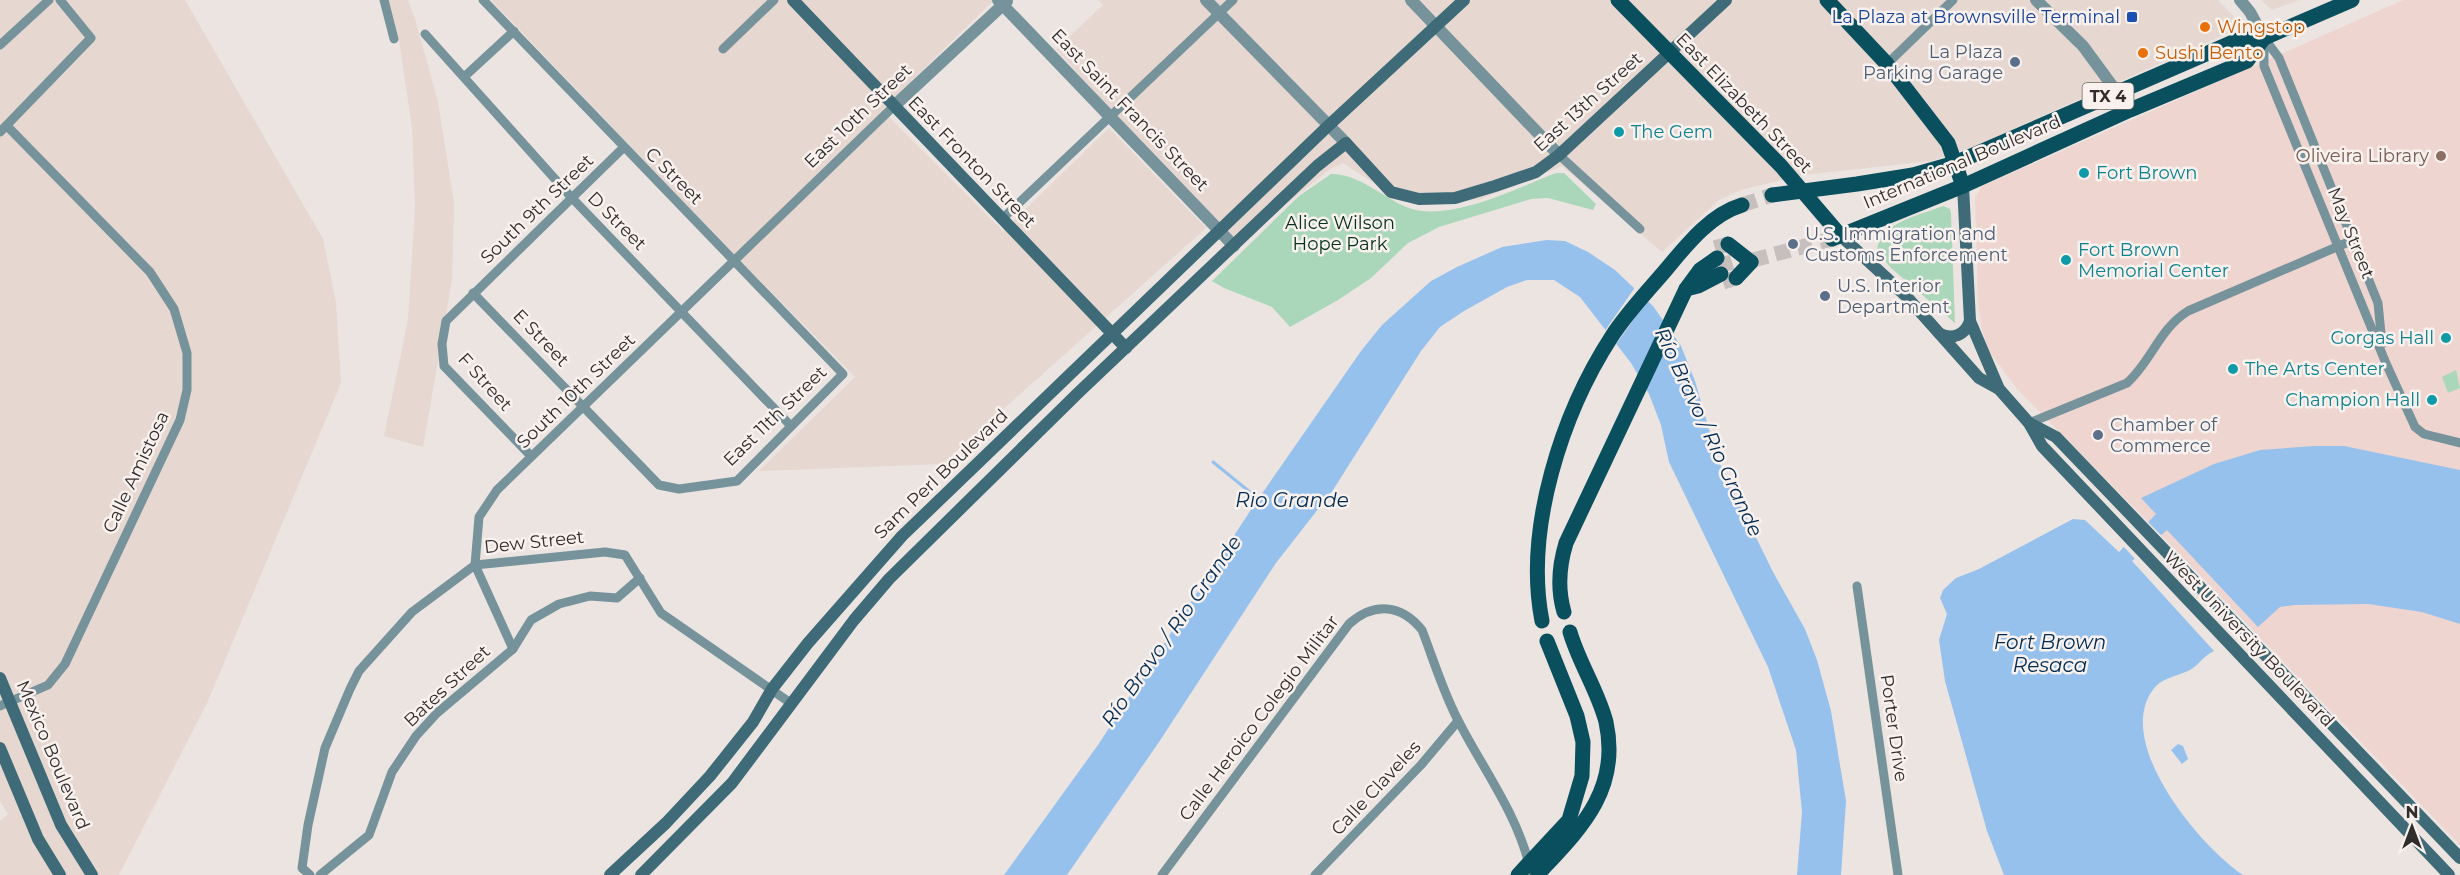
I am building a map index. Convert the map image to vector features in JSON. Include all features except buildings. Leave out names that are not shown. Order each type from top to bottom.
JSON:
[{"type":"main road","name":"East Fronton Street","points":[[792,0],[1126,348]]},
{"type":"main road","name":"Sam Perl Boulevard","points":[[610,875],[644,844],[724,759],[753,722],[772,689],[896,542],[1328,126],[1464,0]]},
{"type":"main road","name":"East Elizabeth Street","points":[[1618,0],[1781,166],[1836,237]]},
{"type":"main road","name":"East 13th Street","points":[[1346,143],[1391,192],[1419,200],[1455,198],[1536,172],[1559,155],[1726,0]]},
{"type":"main road","points":[[1827,0],[1887,64],[1948,143],[1963,186]]},
{"type":"main road","name":"International Boulevard","points":[[1772,195],[1801,189],[1869,182],[1955,164],[2238,40],[2264,38],[2352,0]]},
{"type":"main road","name":"International Boulevard","points":[[1836,237],[1963,186],[2130,110],[2247,61],[2264,38]]},
{"type":"main road","name":"Sam Perl Boulevard","points":[[641,875],[732,783],[854,620],[889,579],[1126,348],[1317,166],[1346,143]]},
{"type":"main road","name":"West University Boulevard","points":[[1963,186],[1970,321],[1999,389],[2029,423],[2042,446],[2449,875]]},
{"type":"main road","points":[[1542,621],[1536,573],[1547,495],[1559,450],[1588,377],[1614,333],[1673,261],[1716,218],[1742,205]]},
{"type":"main road","name":"West University Boulevard","points":[[1836,237],[1906,296],[1979,378],[1999,389]]},
{"type":"main road","points":[[1564,612],[1559,583],[1560,564],[1566,543],[1584,503],[1686,289],[1726,263],[1752,261],[1726,263]]},
{"type":"main road","points":[[1940,334],[1949,337],[1958,335],[1966,330],[1970,321]]},
{"type":"main road","name":"West University Boulevard","points":[[2029,423],[2056,437],[2460,858]]},
{"type":"main road","points":[[1528,871],[1585,823],[1596,805],[1606,774],[1608,742],[1606,722],[1570,632]]},
{"type":"main road","points":[[1528,871],[1569,820],[1576,806],[1584,761],[1577,716],[1547,641]]},
{"type":"main road","name":"Mexico Boulevard","points":[[0,678],[5,704],[61,825],[92,875]]},
{"type":"main road","points":[[0,748],[30,822],[60,875]]},
{"type":"main road","points":[[644,844],[657,861]]},
{"type":"street","points":[[0,45],[49,0]]},
{"type":"street","points":[[3,129],[91,38],[60,0]]},
{"type":"street","points":[[384,0],[394,39]]},
{"type":"street","name":"C Street","points":[[483,0],[843,374]]},
{"type":"street","points":[[723,49],[774,0]]},
{"type":"street","points":[[1206,0],[1346,143]]},
{"type":"street","points":[[1002,219],[1233,0]]},
{"type":"street","points":[[1411,0],[1559,155],[1640,229]]},
{"type":"street","points":[[1887,64],[1953,0]]},
{"type":"street","points":[[2036,0],[2083,46],[2130,110]]},
{"type":"street","points":[[2240,0],[2250,12],[2264,38]]},
{"type":"street","name":"East 10th Street","points":[[734,259],[1003,2]]},
{"type":"street","name":"East Saint Francis Street","points":[[1003,2],[1234,246]]},
{"type":"street","points":[[464,77],[513,31]]},
{"type":"street","name":"D Street","points":[[425,34],[572,198],[791,426]]},
{"type":"street","name":"May Street","points":[[2264,38],[2279,58],[2378,303],[2382,355]]},
{"type":"street","name":"May Street","points":[[2264,38],[2264,66],[2382,355],[2415,427],[2424,434],[2460,443]]},
{"type":"street","name":"Calle Amistosa","points":[[3,129],[150,272],[174,309],[187,353],[187,390],[180,420],[64,664],[48,685],[5,704]]},
{"type":"street","name":"South 9th Street","points":[[473,293],[623,147]]},
{"type":"street","points":[[2029,423],[2127,383],[2139,372],[2169,326],[2188,311],[2353,240]]},
{"type":"street","name":"South 10th Street","points":[[475,565],[479,518],[497,490],[734,259]]},
{"type":"street","name":"E Street","points":[[473,293],[659,485]]},
{"type":"street","name":"F Street","points":[[473,293],[446,321],[442,344],[444,366],[531,456]]},
{"type":"street","name":"East 11th Street","points":[[659,485],[679,489],[737,481],[843,374]]},
{"type":"street","name":"Dew Street","points":[[310,875],[302,868],[308,825],[325,748],[359,671],[412,612],[475,565],[605,552],[625,555],[661,613],[792,704]]},
{"type":"street","points":[[475,565],[513,649]]},
{"type":"street","name":"Bates Street","points":[[320,875],[369,835],[392,772],[416,736],[437,713],[513,649],[531,620],[559,604],[590,596],[617,598],[640,578]]},
{"type":"street","name":"Porter Drive","points":[[1857,586],[1898,875]]},
{"type":"street","name":"Calle Heroico Colegio Militar","points":[[1162,875],[1349,624],[1361,613],[1377,608],[1397,610],[1412,618],[1422,630],[1458,721],[1518,829],[1528,871]]},
{"type":"street","name":"Calle Claveles","points":[[1315,875],[1421,765],[1458,721]]},
{"type":"shaded area","points":[[0,0],[185,0],[323,239],[336,302],[341,383],[208,701],[119,875],[0,875],[0,821],[8,814],[0,801]]},
{"type":"shaded area","points":[[387,0],[408,0],[415,19],[438,102],[454,203],[452,280],[423,447],[384,436],[408,320],[415,206],[412,127],[399,40]]},
{"type":"shaded area","points":[[491,0],[994,0],[882,110],[1003,231],[1109,128],[1206,228],[942,464],[759,471],[855,377]]},
{"type":"shaded area","points":[[1098,0],[2218,0],[2234,17],[2235,30],[1975,146],[1931,161],[1803,175],[1741,190],[1719,200],[1662,252],[1562,166],[1481,199],[1424,205],[1395,197],[1343,163],[1330,169],[1234,246],[1056,49],[1103,5]]},
{"type":"shaded area","points":[[2261,0],[2299,0],[2272,10]]},
{"type":"shaded area","points":[[2403,0],[2460,0],[2460,845],[2017,389],[1989,351],[1982,330],[1978,302],[1975,198],[1982,186]]},
{"type":"green space","name":"Alice Wilson Hope Park","points":[[1556,173],[1564,173],[1596,204],[1593,210],[1548,198],[1531,199],[1439,227],[1408,243],[1371,278],[1290,327],[1272,307],[1212,281],[1299,196],[1331,174],[1351,178],[1406,207],[1423,211],[1442,211],[1482,202]]},
{"type":"green space","points":[[1943,206],[1950,209],[1951,213],[1955,323],[1891,268],[1877,251],[1879,241],[1892,227]]},
{"type":"green space","points":[[2456,370],[2460,388],[2448,393],[2442,377]]},
{"type":"water","name":"Rio Grande","points":[[1547,240],[1565,241],[1588,252],[1615,270],[1653,306],[1681,346],[1695,381],[1718,460],[1773,572],[1805,629],[1817,660],[1831,711],[1846,801],[1841,875],[1797,875],[1802,812],[1796,750],[1768,667],[1669,462],[1661,425],[1649,394],[1631,363],[1580,297],[1554,280],[1527,280],[1507,287],[1440,327],[1421,351],[1333,490],[1276,563],[1159,742],[1067,875],[1004,875],[1098,745],[1252,508],[1361,351],[1382,325],[1431,281],[1457,267],[1502,247]]},
{"type":"water","name":"Fort Brown Resaca","points":[[2344,446],[2460,470],[2460,624],[2422,612],[2368,604],[2294,605],[2280,607],[2258,627],[2167,530],[2132,561],[2214,651],[2193,668],[2164,680],[2156,686],[2144,708],[2144,734],[2152,761],[2184,817],[2225,861],[2243,875],[2004,875],[1987,831],[1945,681],[1939,640],[1947,614],[1940,598],[1943,590],[1956,578],[1979,569],[2073,519],[2085,520],[2119,552],[2156,514],[2141,498],[2214,464],[2260,450]]},
{"type":"water","points":[[2178,744],[2183,746],[2188,759],[2182,764],[2171,750]]},
{"type":"pier","points":[[1636,286],[1649,298],[1614,347],[1604,332]]},
{"type":"pier","points":[[2146,520],[2163,537],[2137,561],[2122,545]]},
{"type":"waterway","points":[[1213,462],[1261,501]]},
{"type":"tunnel","points":[[1742,205],[1772,195]]},
{"type":"tunnel","points":[[1753,260],[1832,239]]},
{"type":"tunnel","points":[[1715,248],[1728,244]]},
{"type":"tunnel","points":[[1719,266],[1732,262]]},
{"type":"tunnel","points":[[1723,282],[1736,278]]},
{"type":"place","name":"La Plaza at Brownsville Terminal","points":[[2132,17]]},
{"type":"place","name":"Wingstop","points":[[2205,27]]},
{"type":"place","name":"Sushi Bento","points":[[2143,53]]},
{"type":"place","name":"La Plaza Parking Garage","points":[[2015,62]]},
{"type":"place","name":"The Gem","points":[[1619,132]]},
{"type":"place","name":"Oliveira Library","points":[[2441,156]]},
{"type":"place","name":"Fort Brown","points":[[2084,173]]},
{"type":"place","name":"U.S. Immigration and Customs Enforcement","points":[[1793,244]]},
{"type":"place","name":"Fort Brown Memorial Center","points":[[2066,260]]},
{"type":"place","name":"U.S. Interior Department","points":[[1825,296]]},
{"type":"place","name":"Gorgas Hall","points":[[2446,338]]},
{"type":"place","name":"The Arts Center","points":[[2233,369]]},
{"type":"place","name":"Champion Hall","points":[[2432,400]]},
{"type":"place","name":"Chamber of Commerce","points":[[2098,435]]},
{"type":"water label","name":"Río Bravo / Rio Grande","points":[[1709,432]]},
{"type":"water label","name":"Río Bravo / Rio Grande","points":[[1171,631]]}]
